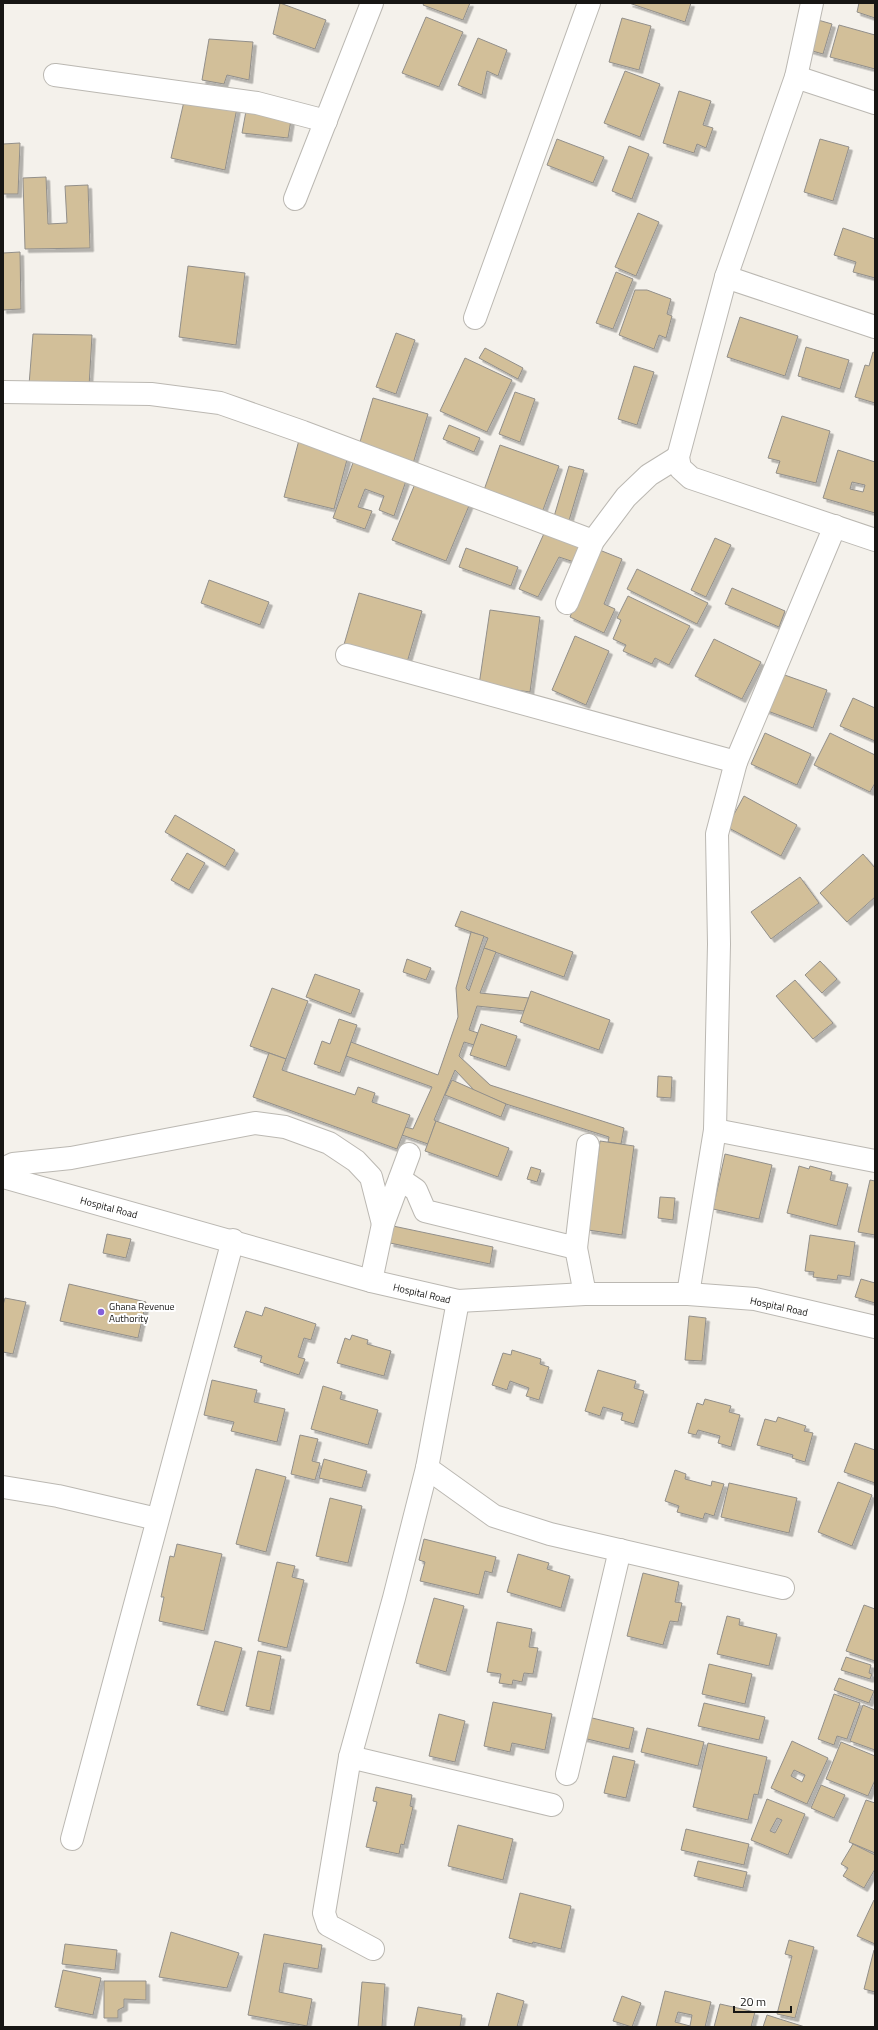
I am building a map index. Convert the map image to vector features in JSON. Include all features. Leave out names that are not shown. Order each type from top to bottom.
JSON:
[{"type":"street","points":[[295,199],[372,3]]},
{"type":"street","points":[[474,318],[589,3]]},
{"type":"street","points":[[812,3],[796,77],[726,277],[678,457],[680,468],[691,478],[875,540]]},
{"type":"street","points":[[55,75],[256,103],[326,121]]},
{"type":"street","points":[[796,77],[875,103]]},
{"type":"street","points":[[726,277],[875,327]]},
{"type":"street","points":[[3,392],[151,394],[220,403],[303,432],[593,541]]},
{"type":"street","points":[[567,603],[593,541],[626,498],[649,475],[678,457]]},
{"type":"street","points":[[688,1294],[715,1130],[718,952],[717,834],[736,762],[835,526]]},
{"type":"street","points":[[347,656],[736,762]]},
{"type":"street","points":[[3,1169],[13,1164],[71,1158],[255,1123],[285,1127],[329,1143],[356,1161],[371,1176],[383,1224]]},
{"type":"street","points":[[715,1130],[875,1161]]},
{"type":"street","points":[[585,1294],[576,1248],[588,1145]]},
{"type":"street","points":[[371,1281],[383,1224],[409,1154]]},
{"type":"street","name":"Hospital Road","points":[[3,1177],[233,1240],[371,1281],[458,1301],[585,1294],[688,1294],[755,1299],[875,1327]]},
{"type":"street","points":[[400,1179],[416,1190],[425,1211],[576,1248]]},
{"type":"street","points":[[72,1839],[233,1240]]},
{"type":"street","points":[[373,1949],[328,1924],[324,1913],[350,1757],[428,1468],[458,1301]]},
{"type":"street","points":[[428,1468],[494,1516],[550,1534],[783,1588]]},
{"type":"street","points":[[3,1487],[58,1496],[157,1519]]},
{"type":"street","points":[[567,1774],[620,1550]]},
{"type":"street","points":[[350,1757],[552,1804]]},
{"type":"building","points":[[280,3],[326,20],[315,49],[273,34]]},
{"type":"building","points":[[424,3],[470,3],[463,20],[423,5]]},
{"type":"building","points":[[629,3],[691,3],[685,22]]},
{"type":"building","points":[[859,3],[875,3],[875,18],[857,12]]},
{"type":"building","points":[[426,17],[463,32],[439,87],[402,73]]},
{"type":"building","points":[[622,18],[651,26],[639,70],[609,62]]},
{"type":"building","points":[[818,20],[832,24],[823,54],[809,50]]},
{"type":"building","points":[[839,25],[875,35],[875,69],[830,57]]},
{"type":"building","points":[[478,38],[507,50],[498,76],[487,71],[482,95],[458,85]]},
{"type":"building","points":[[209,39],[253,42],[249,80],[227,75],[224,84],[202,80]]},
{"type":"building","points":[[625,71],[660,84],[640,137],[604,123]]},
{"type":"building","points":[[679,91],[711,101],[703,125],[713,128],[706,148],[697,144],[694,153],[663,143]]},
{"type":"building","points":[[185,97],[237,108],[225,170],[171,158]]},
{"type":"building","points":[[246,111],[292,114],[288,138],[242,133]]},
{"type":"building","points":[[557,139],[604,157],[593,183],[547,165]]},
{"type":"building","points":[[820,139],[849,147],[833,201],[804,192]]},
{"type":"building","points":[[20,143],[18,194],[3,194],[3,144]]},
{"type":"building","points":[[629,146],[649,154],[632,199],[612,191]]},
{"type":"building","points":[[46,177],[48,224],[67,223],[65,186],[88,185],[90,248],[25,249],[23,178]]},
{"type":"building","points":[[638,213],[659,222],[636,276],[615,267]]},
{"type":"building","points":[[843,228],[875,239],[875,278],[853,272],[856,262],[834,255]]},
{"type":"building","points":[[20,252],[21,309],[3,310],[3,253]]},
{"type":"building","points":[[188,266],[245,273],[236,345],[179,337]]},
{"type":"building","points":[[616,272],[633,279],[613,329],[596,323]]},
{"type":"building","points":[[635,290],[647,290],[671,299],[667,314],[672,316],[666,338],[659,335],[654,349],[619,335]]},
{"type":"building","points":[[740,317],[798,336],[785,376],[727,357]]},
{"type":"building","points":[[396,333],[415,340],[396,394],[376,387]]},
{"type":"building","points":[[33,334],[92,335],[89,387],[29,385]]},
{"type":"building","points":[[806,347],[849,360],[840,389],[798,376]]},
{"type":"building","points":[[485,348],[523,368],[518,379],[479,358]]},
{"type":"building","points":[[873,352],[875,353],[875,403],[855,397],[865,365],[869,366]]},
{"type":"building","points":[[465,358],[512,380],[487,432],[440,411]]},
{"type":"building","points":[[634,366],[654,372],[637,425],[618,419]]},
{"type":"building","points":[[515,392],[535,399],[520,442],[499,434]]},
{"type":"building","points":[[373,398],[428,414],[412,467],[357,452]]},
{"type":"building","points":[[782,416],[830,431],[816,483],[776,473],[780,461],[768,458]]},
{"type":"building","points":[[449,425],[480,438],[474,452],[443,439]]},
{"type":"building","points":[[299,440],[349,452],[334,509],[284,497]]},
{"type":"building","points":[[500,445],[559,466],[543,510],[484,490]]},
{"type":"building","points":[[838,450],[875,462],[875,513],[823,498]],"holes":[[[852,482],[865,485],[863,492],[850,489]]]},
{"type":"building","points":[[354,460],[407,478],[394,516],[379,510],[384,496],[365,489],[358,507],[372,511],[365,529],[333,518]]},
{"type":"building","points":[[569,466],[584,470],[568,524],[553,520]]},
{"type":"building","points":[[417,479],[471,501],[446,561],[392,540]]},
{"type":"building","points":[[546,529],[588,546],[580,564],[559,557],[538,597],[519,589]]},
{"type":"building","points":[[715,538],[731,545],[706,597],[691,590]]},
{"type":"building","points":[[466,548],[518,567],[511,586],[459,567]]},
{"type":"building","points":[[597,549],[622,559],[604,604],[615,609],[604,633],[570,617]]},
{"type":"building","points":[[637,569],[708,603],[697,624],[627,589]]},
{"type":"building","points":[[209,580],[269,602],[260,625],[201,603]]},
{"type":"building","points":[[732,588],[785,611],[779,627],[725,604]]},
{"type":"building","points":[[359,593],[422,611],[406,666],[343,648]]},
{"type":"building","points":[[628,596],[690,626],[669,665],[655,658],[652,664],[623,651],[626,645],[613,639],[621,620],[617,618]]},
{"type":"building","points":[[490,610],[540,617],[530,692],[479,685]]},
{"type":"building","points":[[575,636],[609,651],[586,705],[552,690]]},
{"type":"building","points":[[714,639],[761,662],[742,699],[695,676]]},
{"type":"building","points":[[779,673],[827,690],[813,728],[765,710]]},
{"type":"building","points":[[853,698],[875,708],[875,741],[840,726]]},
{"type":"building","points":[[765,733],[811,754],[797,785],[751,764]]},
{"type":"building","points":[[830,733],[875,755],[875,783],[870,792],[814,765]]},
{"type":"building","points":[[744,796],[797,825],[781,856],[727,827]]},
{"type":"building","points":[[175,815],[235,850],[225,867],[165,832]]},
{"type":"building","points":[[187,853],[205,863],[189,890],[171,880]]},
{"type":"building","points":[[863,854],[875,868],[875,897],[847,922],[820,893]]},
{"type":"building","points":[[800,877],[819,903],[771,939],[751,912]]},
{"type":"building","points":[[461,911],[573,952],[564,977],[484,948],[488,938],[455,926]]},
{"type":"building","points":[[471,932],[484,936],[466,988],[469,991],[484,948],[496,952],[480,993],[529,998],[524,1011],[477,1006],[469,1030],[478,1033],[474,1045],[464,1042],[459,1056],[490,1085],[624,1128],[621,1144],[608,1142],[609,1137],[506,1104],[475,1091],[455,1070],[434,1120],[436,1121],[428,1144],[402,1135],[405,1127],[413,1129],[432,1087],[346,1056],[351,1042],[438,1075],[458,1017],[456,988]]},
{"type":"building","points":[[407,959],[431,968],[426,980],[403,972]]},
{"type":"building","points":[[820,961],[837,979],[822,993],[805,975]]},
{"type":"building","points":[[315,974],[360,990],[351,1014],[306,997]]},
{"type":"building","points":[[795,980],[833,1023],[813,1039],[776,996]]},
{"type":"building","points":[[272,988],[308,1001],[286,1059],[250,1046]]},
{"type":"building","points":[[531,991],[610,1020],[599,1050],[520,1022]]},
{"type":"building","points":[[339,1019],[357,1025],[340,1073],[314,1064],[322,1041],[330,1044]]},
{"type":"building","points":[[481,1024],[517,1036],[506,1067],[470,1055]]},
{"type":"building","points":[[269,1053],[286,1059],[282,1070],[355,1095],[358,1087],[375,1093],[372,1102],[410,1115],[397,1149],[253,1097]]},
{"type":"building","points":[[658,1076],[672,1077],[671,1098],[657,1097]]},
{"type":"building","points":[[452,1080],[506,1104],[501,1117],[445,1095]]},
{"type":"building","points":[[436,1121],[509,1148],[498,1177],[425,1151]]},
{"type":"building","points":[[600,1141],[634,1146],[622,1235],[588,1230]]},
{"type":"building","points":[[725,1154],[772,1165],[759,1219],[713,1209]]},
{"type":"building","points":[[799,1166],[809,1169],[810,1166],[832,1172],[830,1180],[848,1184],[837,1226],[787,1213]]},
{"type":"building","points":[[531,1167],[541,1170],[537,1182],[527,1179]]},
{"type":"building","points":[[870,1180],[875,1181],[875,1235],[858,1232]]},
{"type":"building","points":[[660,1197],[675,1198],[673,1220],[658,1218]]},
{"type":"building","points":[[393,1226],[493,1247],[490,1264],[390,1243]]},
{"type":"building","points":[[107,1234],[131,1239],[126,1258],[103,1253]]},
{"type":"building","points":[[810,1235],[855,1242],[850,1277],[838,1275],[837,1280],[813,1277],[814,1272],[805,1271]]},
{"type":"building","points":[[861,1279],[875,1283],[875,1303],[855,1297]]},
{"type":"building","points":[[69,1284],[146,1302],[138,1338],[60,1321]]},
{"type":"building","points":[[5,1298],[26,1302],[13,1354],[3,1352],[3,1305]]},
{"type":"building","points":[[265,1307],[316,1324],[311,1340],[304,1338],[298,1357],[305,1359],[299,1375],[260,1362],[262,1356],[234,1347],[246,1311],[262,1316]]},
{"type":"building","points":[[689,1316],[706,1318],[702,1361],[685,1360]]},
{"type":"building","points":[[352,1335],[368,1340],[367,1344],[391,1351],[384,1376],[337,1363],[345,1338],[350,1340]]},
{"type":"building","points":[[512,1350],[541,1359],[540,1364],[549,1367],[539,1400],[526,1396],[529,1388],[510,1381],[507,1390],[492,1385],[503,1353],[511,1355]]},
{"type":"building","points":[[598,1370],[636,1381],[634,1388],[644,1391],[634,1424],[621,1420],[623,1413],[603,1407],[600,1416],[585,1411]]},
{"type":"building","points":[[212,1380],[257,1390],[254,1402],[285,1409],[277,1442],[231,1431],[234,1422],[204,1415]]},
{"type":"building","points":[[323,1386],[342,1392],[340,1399],[378,1410],[368,1445],[311,1429]]},
{"type":"building","points":[[705,1399],[731,1406],[729,1412],[740,1415],[731,1447],[718,1443],[720,1436],[698,1430],[696,1435],[688,1433],[697,1403],[703,1405]]},
{"type":"building","points":[[778,1417],[806,1426],[804,1431],[813,1433],[805,1462],[792,1458],[793,1455],[757,1445],[765,1419],[776,1422]]},
{"type":"building","points":[[300,1435],[318,1439],[312,1461],[320,1463],[315,1480],[291,1474]]},
{"type":"building","points":[[855,1443],[875,1450],[875,1483],[844,1472]]},
{"type":"building","points":[[324,1459],[367,1471],[362,1488],[319,1478]]},
{"type":"building","points":[[256,1469],[286,1477],[266,1552],[236,1544]]},
{"type":"building","points":[[675,1470],[686,1474],[685,1479],[711,1486],[712,1481],[724,1484],[714,1516],[705,1513],[703,1519],[677,1512],[679,1506],[665,1501]]},
{"type":"building","points":[[838,1482],[872,1495],[852,1546],[818,1532]]},
{"type":"building","points":[[729,1483],[797,1498],[789,1533],[721,1517]]},
{"type":"building","points":[[330,1498],[362,1506],[348,1563],[316,1556]]},
{"type":"building","points":[[424,1539],[496,1557],[492,1573],[485,1571],[479,1595],[420,1581],[425,1562],[419,1560]]},
{"type":"building","points":[[177,1544],[222,1554],[204,1631],[159,1621],[164,1597],[161,1597],[170,1556],[174,1557]]},
{"type":"building","points":[[518,1554],[549,1563],[547,1569],[570,1576],[561,1608],[507,1592]]},
{"type":"building","points":[[277,1562],[295,1566],[292,1577],[304,1580],[287,1648],[258,1641]]},
{"type":"building","points":[[643,1573],[679,1582],[675,1602],[682,1603],[678,1622],[670,1621],[663,1645],[627,1636]]},
{"type":"building","points":[[434,1598],[464,1606],[446,1672],[416,1663]]},
{"type":"building","points":[[864,1605],[875,1609],[875,1661],[846,1651]]},
{"type":"building","points":[[727,1616],[740,1619],[739,1625],[777,1634],[769,1666],[717,1654]]},
{"type":"building","points":[[497,1622],[532,1629],[529,1647],[538,1648],[533,1674],[524,1673],[522,1682],[513,1680],[512,1685],[499,1683],[501,1674],[487,1672]]},
{"type":"building","points":[[215,1641],[242,1648],[224,1712],[197,1705]]},
{"type":"building","points":[[258,1651],[281,1656],[270,1711],[246,1706]]},
{"type":"building","points":[[846,1657],[871,1665],[869,1673],[872,1674],[870,1679],[841,1670]]},
{"type":"building","points":[[709,1664],[752,1674],[745,1704],[702,1694]]},
{"type":"building","points":[[839,1678],[874,1691],[869,1703],[834,1690]]},
{"type":"building","points":[[834,1694],[860,1703],[847,1739],[837,1736],[834,1745],[818,1739]]},
{"type":"building","points":[[493,1702],[552,1714],[545,1750],[512,1743],[510,1752],[484,1746]]},
{"type":"building","points":[[704,1703],[765,1717],[759,1740],[698,1726]]},
{"type":"building","points":[[863,1705],[875,1710],[875,1750],[850,1741]]},
{"type":"building","points":[[439,1714],[465,1721],[455,1762],[429,1756]]},
{"type":"building","points":[[588,1717],[634,1728],[629,1749],[583,1738]]},
{"type":"building","points":[[647,1728],[704,1742],[698,1766],[641,1752]]},
{"type":"building","points":[[792,1741],[828,1758],[807,1804],[771,1788]],"holes":[[[794,1770],[805,1775],[802,1782],[791,1776]]]},
{"type":"building","points":[[841,1742],[875,1756],[875,1780],[868,1796],[826,1779]]},
{"type":"building","points":[[708,1743],[767,1757],[758,1795],[754,1794],[748,1820],[693,1807]]},
{"type":"building","points":[[613,1756],[635,1761],[626,1798],[604,1793]]},
{"type":"building","points":[[821,1785],[845,1795],[834,1818],[811,1808]]},
{"type":"building","points":[[376,1787],[412,1795],[410,1806],[413,1807],[404,1845],[401,1844],[399,1854],[366,1847],[377,1802],[373,1801]]},
{"type":"building","points":[[767,1799],[805,1814],[788,1855],[751,1840]],"holes":[[[777,1818],[782,1820],[775,1833],[770,1831]]]},
{"type":"building","points":[[866,1800],[875,1803],[875,1853],[849,1842]]},
{"type":"building","points":[[458,1825],[513,1839],[503,1880],[448,1866]]},
{"type":"building","points":[[686,1829],[749,1844],[744,1865],[681,1850]]},
{"type":"building","points":[[853,1844],[875,1855],[875,1869],[864,1888],[843,1876],[848,1868],[841,1864]]},
{"type":"building","points":[[698,1861],[747,1872],[743,1888],[694,1876]]},
{"type":"building","points":[[520,1893],[571,1906],[561,1949],[509,1938]]},
{"type":"building","points":[[874,1900],[875,1901],[875,1944],[857,1936]]},
{"type":"building","points":[[171,1932],[239,1953],[227,1988],[159,1977]]},
{"type":"building","points":[[264,1934],[322,1945],[318,1969],[284,1963],[279,1992],[312,1999],[307,2026],[248,2015]]},
{"type":"building","points":[[789,1940],[814,1947],[795,2018],[777,2014],[792,1956],[785,1954]]},
{"type":"building","points":[[65,1944],[117,1950],[115,1970],[62,1964]]},
{"type":"building","points":[[875,1950],[875,1992],[864,1989]]},
{"type":"building","points":[[63,1970],[101,1978],[93,2015],[55,2007]]},
{"type":"building","points":[[104,1981],[146,1981],[146,2000],[124,1999],[124,2007],[118,2010],[118,2018],[104,2018]]},
{"type":"building","points":[[362,1982],[385,1984],[382,2027],[358,2027]]},
{"type":"building","points":[[665,1991],[711,2002],[705,2027],[656,2027]],"holes":[[[678,2012],[692,2015],[690,2026],[675,2022]]]},
{"type":"building","points":[[497,1993],[524,2001],[517,2027],[488,2027]]},
{"type":"building","points":[[622,1996],[641,2003],[632,2027],[613,2021]]},
{"type":"building","points":[[720,2004],[755,2012],[751,2027],[714,2027]]},
{"type":"building","points":[[418,2007],[462,2015],[460,2027],[414,2027]]},
{"type":"building","points":[[767,2015],[805,2027],[763,2027]]},
{"type":"place","name":"Ghana Revenue Authority","points":[[101,1312]]}]
